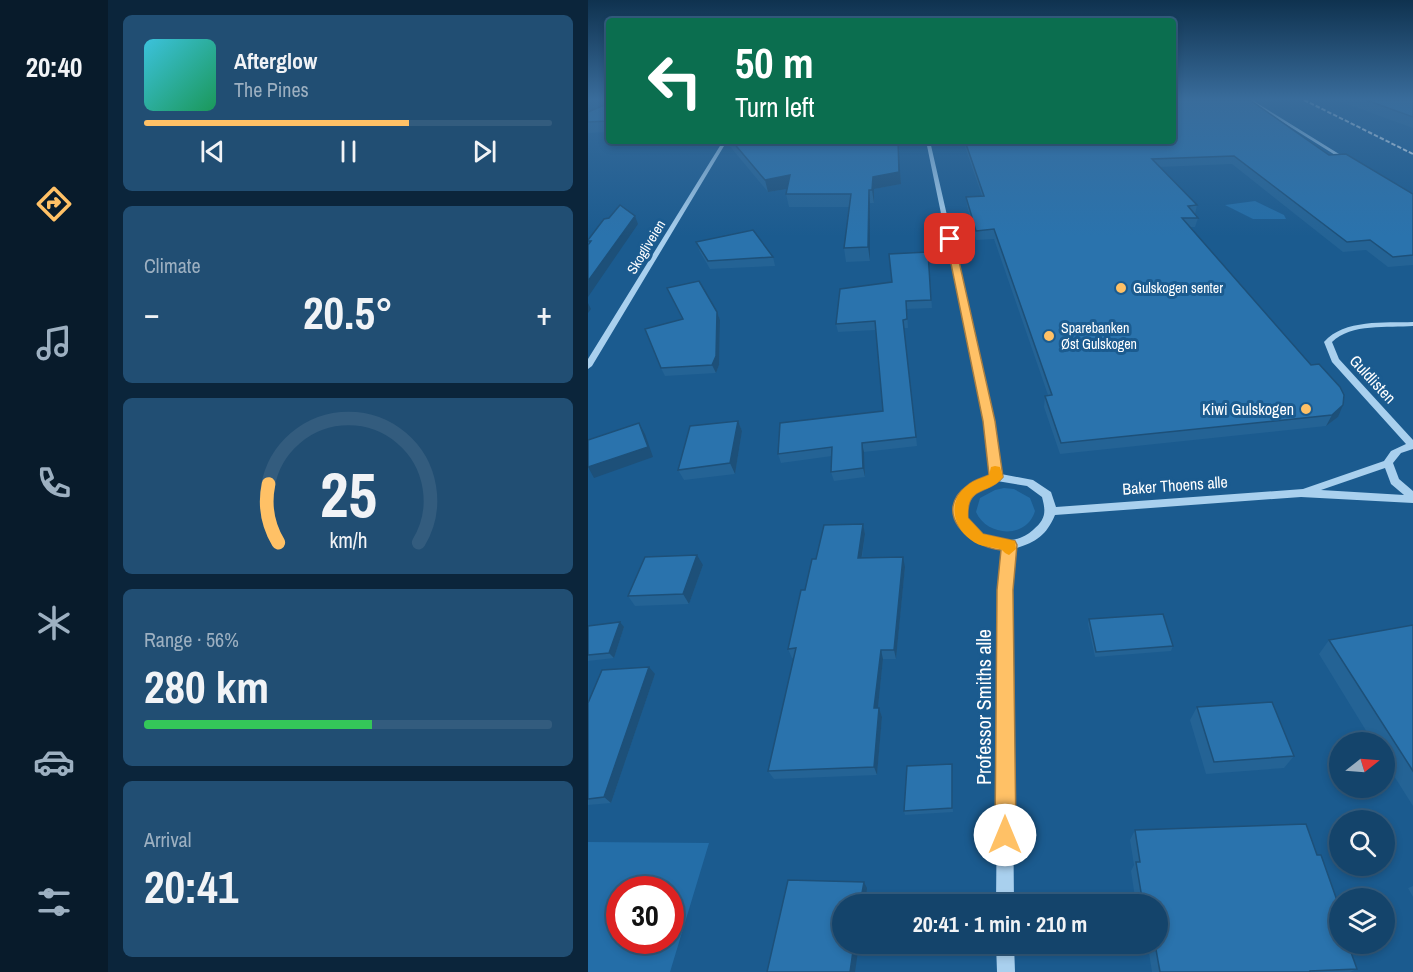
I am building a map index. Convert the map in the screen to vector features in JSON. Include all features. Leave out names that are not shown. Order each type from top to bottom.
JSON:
[{"type":"street","name":"Skogliveien","points":[[588,366],[722,145]]},
{"type":"street","points":[[929,145],[989,421],[996,477]]},
{"type":"street","points":[[1323,145],[1359,167]]},
{"type":"street","name":"Guldlisten","points":[[1413,324],[1354,329],[1332,337],[1328,342],[1335,360],[1413,446]]},
{"type":"street","name":"Baker Thoens alle","points":[[1301,493],[1388,463],[1391,454],[1413,446]]},
{"type":"street","points":[[1388,463],[1389,472],[1395,481],[1413,498]]},
{"type":"street","points":[[996,477],[1023,480],[1035,485],[1050,501],[1052,511],[1050,521],[1040,534],[1023,543],[1009,545],[993,544],[978,538],[967,529],[961,518],[960,506],[965,496],[973,488],[996,477]]},
{"type":"street","name":"Baker Thoens alle","points":[[1052,511],[1301,493],[1413,498]]},
{"type":"street","name":"Professor Smiths alle","points":[[1005,894],[1005,590],[1009,545]]},
{"type":"street","points":[[1005,954],[1006,972]]},
{"type":"shaded area","points":[[1255,201],[1284,215],[1286,219],[1253,219],[1225,205]]},
{"type":"shaded area","points":[[1004,488],[1014,489],[1030,498],[1035,511],[1031,520],[1016,530],[997,530],[981,520],[976,512],[980,498]]},
{"type":"shaded area","points":[[588,842],[709,843],[684,926],[684,876],[606,876],[606,954],[675,954],[670,972],[588,972]]},
{"type":"building","points":[[736,145],[898,145],[899,172],[873,177],[872,190],[869,190],[868,247],[844,248],[851,194],[786,194],[790,175],[765,180]]},
{"type":"building","name":"Gulskogen senter","points":[[967,145],[1315,145],[1329,155],[1346,154],[1413,194],[1413,255],[1393,257],[1370,240],[1347,242],[1234,156],[1152,159],[1197,205],[1188,206],[1198,218],[1182,218],[1311,365],[1319,364],[1340,387],[1344,395],[1343,405],[1332,415],[1061,443],[1045,396],[1052,395],[994,229],[976,231],[966,197],[984,196]]},
{"type":"building","points":[[620,205],[635,216],[588,281],[588,245],[591,241],[588,240],[604,219],[609,218]]},
{"type":"building","points":[[753,230],[773,257],[708,261],[696,242]]},
{"type":"building","points":[[928,252],[931,300],[906,301],[907,319],[903,320],[916,437],[862,443],[863,468],[831,472],[832,447],[778,454],[780,423],[883,411],[875,321],[836,324],[840,289],[892,282],[889,254]]},
{"type":"building","points":[[699,281],[717,312],[716,356],[712,365],[661,368],[645,329],[683,319],[667,288]]},
{"type":"building","points":[[738,421],[730,463],[678,470],[690,426]]},
{"type":"building","points":[[639,423],[648,447],[588,467],[588,440]]},
{"type":"building","points":[[863,524],[858,558],[903,557],[894,650],[881,650],[874,708],[879,708],[874,767],[768,771],[796,648],[788,649],[801,590],[805,590],[812,559],[816,559],[824,525]]},
{"type":"building","points":[[697,555],[683,594],[628,596],[645,557]]},
{"type":"building","points":[[1163,614],[1173,646],[1096,652],[1089,619]]},
{"type":"building","points":[[620,622],[609,653],[588,655],[588,626]]},
{"type":"building","points":[[1413,625],[1413,771],[1395,743],[1395,732],[1388,732],[1329,640]]},
{"type":"building","points":[[649,667],[604,797],[588,799],[588,703],[602,670]]},
{"type":"building","points":[[1272,702],[1294,756],[1214,762],[1197,707]]},
{"type":"building","points":[[952,764],[952,808],[904,811],[907,766]]},
{"type":"building","points":[[1306,824],[1317,855],[1321,855],[1333,888],[1329,888],[1329,954],[1352,954],[1357,969],[1310,972],[1160,972],[1157,954],[1168,954],[1168,894],[1141,894],[1136,862],[1140,862],[1135,830]]},
{"type":"building","points":[[788,880],[864,882],[862,894],[832,894],[832,954],[853,954],[850,972],[767,972]]},
{"type":"railway","points":[[1396,145],[1413,154]]},
{"type":"slow traffic","points":[[995,471],[996,477],[973,488],[965,496],[960,506],[961,518],[967,529],[978,538],[993,544],[1009,545],[1009,549]]},
{"type":"place","name":"Gulskogen senter","points":[[1121,288]]},
{"type":"place","name":"Sparebanken Øst Gulskogen","points":[[1049,336]]},
{"type":"place","name":"Kiwi Gulskogen","points":[[1306,409]]},
{"type":"route","points":[[950,239],[989,421],[996,477],[973,488],[965,496],[960,506],[961,518],[967,529],[978,538],[993,544],[1009,545],[1005,590],[1005,835]]}]
